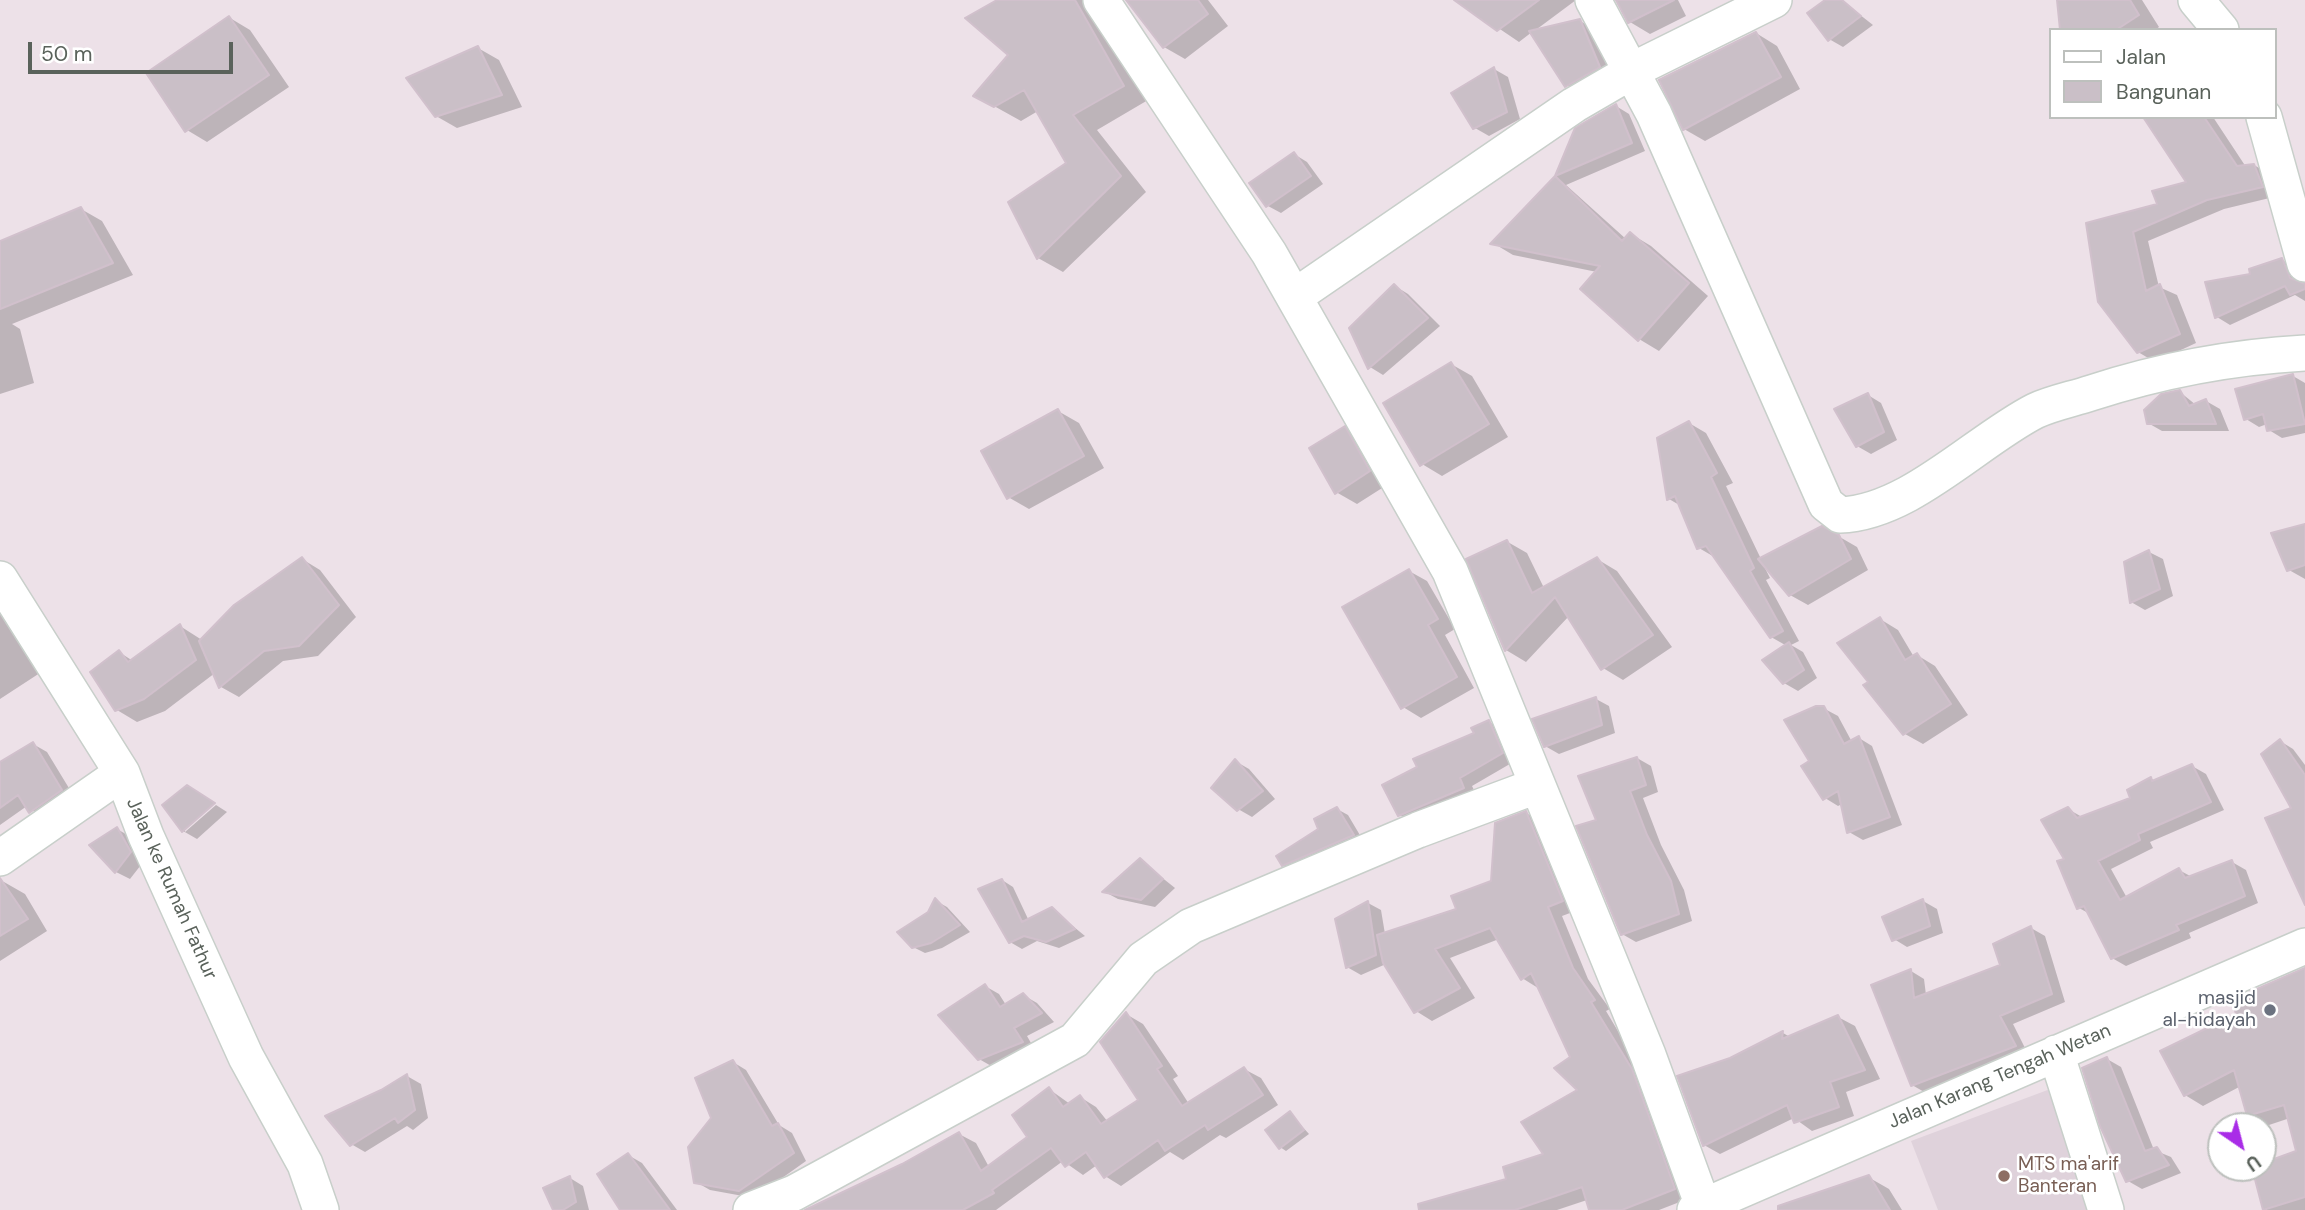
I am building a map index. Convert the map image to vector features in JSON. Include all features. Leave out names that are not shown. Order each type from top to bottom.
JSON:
[{"type":"street","points":[[1101,0],[1223,180],[1294,297],[1450,571],[1648,1055],[1699,1208]]},
{"type":"street","points":[[1593,0],[1654,114],[1826,504],[1840,515],[1858,515],[1922,486],[2036,411],[2137,378],[2183,367],[2243,356],[2305,353]]},
{"type":"street","points":[[1294,297],[1574,105],[1632,72],[1774,0]]},
{"type":"street","points":[[2196,0],[2219,28]]},
{"type":"street","points":[[2265,119],[2305,264]]},
{"type":"street","name":"Jalan ke Rumah Fathur","points":[[0,579],[122,773],[146,836],[246,1057],[305,1164],[321,1210]]},
{"type":"street","points":[[0,858],[122,773]]},
{"type":"street","points":[[751,1210],[794,1193],[1074,1040],[1143,959],[1191,926],[1418,830],[1536,786]]},
{"type":"street","name":"Jalan Karang Tengah Wetan","points":[[1699,1208],[2305,946]]},
{"type":"street","points":[[2056,1053],[2106,1210]]},
{"type":"shaded area","name":"MTS ma'arif Banteran","points":[[2053,1088],[2095,1210],[1938,1210],[1911,1141]]},
{"type":"building","points":[[997,0],[1075,0],[1124,86],[1073,115],[1121,176],[1037,259],[1008,202],[1066,163],[1024,90],[994,107],[973,96],[1008,55],[965,18]]},
{"type":"building","points":[[1126,0],[1198,0],[1208,14],[1163,48]]},
{"type":"building","points":[[1454,0],[1539,0],[1497,31]]},
{"type":"building","points":[[1616,0],[1674,0],[1628,23]]},
{"type":"building","points":[[1825,0],[1842,0],[1861,16],[1828,41],[1807,13]]},
{"type":"building","points":[[2057,0],[2130,0],[2139,15],[2119,28],[2060,28]]},
{"type":"building","points":[[229,16],[269,75],[185,132],[146,73]]},
{"type":"building","points":[[1580,19],[1600,67],[1565,87],[1529,31]]},
{"type":"building","points":[[1756,32],[1781,77],[1683,130],[1659,80]]},
{"type":"building","points":[[478,46],[502,95],[435,117],[406,78]]},
{"type":"building","points":[[1494,67],[1507,112],[1473,129],[1451,93]]},
{"type":"building","points":[[1616,104],[1632,143],[1555,176],[1575,128]]},
{"type":"building","points":[[2144,119],[2205,119],[2237,166],[2254,164],[2263,187],[2207,200],[2133,232],[2146,291],[2160,284],[2180,334],[2137,353],[2098,302],[2086,223],[2157,204],[2152,191],[2186,182]]},
{"type":"building","points":[[1294,152],[1311,176],[1266,207],[1249,183]]},
{"type":"building","points":[[1555,176],[1622,241],[1630,232],[1689,283],[1638,341],[1580,289],[1600,266],[1490,244]]},
{"type":"building","points":[[81,207],[113,263],[0,309],[0,241]]},
{"type":"building","points":[[2282,258],[2290,278],[2305,284],[2305,289],[2290,295],[2285,286],[2215,318],[2205,282],[2250,274],[2249,269]]},
{"type":"building","points":[[1394,284],[1428,318],[1368,369],[1349,328]]},
{"type":"building","points":[[1451,362],[1489,424],[1420,466],[1383,403]]},
{"type":"building","points":[[2293,374],[2305,424],[2267,431],[2263,414],[2244,420],[2235,389]]},
{"type":"building","points":[[2180,390],[2189,406],[2206,399],[2216,424],[2147,424],[2144,410],[2161,394]]},
{"type":"building","points":[[1868,393],[1884,432],[1856,447],[1834,409]]},
{"type":"building","points":[[1058,409],[1084,456],[1007,499],[981,451]]},
{"type":"building","points":[[1689,421],[1717,473],[1711,477],[1754,568],[1750,571],[1783,631],[1770,638],[1706,546],[1697,549],[1675,496],[1667,500],[1657,438]]},
{"type":"building","points":[[1345,426],[1370,471],[1335,494],[1309,448]]},
{"type":"building","points":[[2305,524],[2305,565],[2287,571],[2271,533]]},
{"type":"building","points":[[1822,526],[1839,535],[1851,559],[1789,596],[1758,559]]},
{"type":"building","points":[[1507,540],[1532,593],[1597,557],[1653,635],[1601,670],[1555,597],[1505,651],[1466,559]]},
{"type":"building","points":[[2149,550],[2160,589],[2130,603],[2124,562]]},
{"type":"building","points":[[302,557],[339,605],[299,646],[264,651],[219,688],[199,641],[234,605]]},
{"type":"building","points":[[1409,569],[1438,619],[1428,625],[1457,677],[1401,709],[1342,607]]},
{"type":"building","points":[[1880,617],[1905,660],[1917,653],[1951,704],[1903,735],[1863,685],[1868,682],[1837,643]]},
{"type":"building","points":[[180,624],[196,660],[144,699],[115,711],[90,672],[119,650],[128,662]]},
{"type":"building","points":[[1789,642],[1804,670],[1783,684],[1762,660]]},
{"type":"building","points":[[1596,697],[1602,725],[1544,747],[1532,719]]},
{"type":"building","points":[[1816,706],[1824,706],[1844,744],[1859,736],[1890,817],[1847,833],[1838,791],[1823,800],[1801,766],[1809,761],[1784,720]]},
{"type":"building","points":[[1489,720],[1503,753],[1460,778],[1464,788],[1398,816],[1382,785],[1417,767],[1413,759],[1474,733],[1471,728]]},
{"type":"building","points":[[2280,739],[2305,775],[2305,905],[2265,818],[2291,808],[2261,754]]},
{"type":"building","points":[[33,742],[62,790],[29,813],[18,795],[0,808],[0,762]]},
{"type":"building","points":[[1637,757],[1646,785],[1630,791],[1647,835],[1671,881],[1679,914],[1621,935],[1576,826],[1596,820],[1578,776]]},
{"type":"building","points":[[1235,759],[1263,791],[1237,811],[1211,788]]},
{"type":"building","points":[[2192,764],[2211,802],[2138,834],[2140,840],[2098,861],[2120,900],[2179,868],[2185,878],[2232,860],[2245,896],[2176,925],[2179,930],[2111,959],[2084,906],[2077,909],[2057,861],[2064,859],[2041,820],[2068,807],[2077,818],[2130,798],[2127,790],[2151,777],[2152,781]]},
{"type":"building","points":[[187,785],[215,803],[182,832],[162,805]]},
{"type":"building","points":[[1337,807],[1354,835],[1282,866],[1276,856],[1318,829],[1314,819]]},
{"type":"building","points":[[1526,811],[1563,901],[1548,907],[1573,968],[1595,1000],[1591,1002],[1632,1069],[1675,1189],[1622,1210],[1589,1210],[1582,1187],[1515,1210],[1419,1210],[1418,1204],[1506,1179],[1503,1167],[1543,1154],[1521,1122],[1577,1090],[1554,1068],[1570,1057],[1531,973],[1521,980],[1490,928],[1435,949],[1460,988],[1414,1013],[1383,963],[1377,935],[1456,909],[1451,896],[1491,881],[1495,823]]},
{"type":"building","points":[[117,827],[131,852],[115,873],[89,845]]},
{"type":"building","points":[[1140,858],[1163,879],[1141,900],[1102,892]]},
{"type":"building","points":[[0,878],[28,919],[0,936]]},
{"type":"building","points":[[1002,879],[1022,922],[1052,907],[1075,929],[1046,942],[1024,936],[1009,943],[978,889]]},
{"type":"building","points":[[935,898],[960,925],[931,943],[912,948],[897,932],[928,912]]},
{"type":"building","points":[[1923,899],[1930,926],[1892,941],[1882,917]]},
{"type":"building","points":[[1368,901],[1376,955],[1346,968],[1335,919]]},
{"type":"building","points":[[2031,926],[2052,994],[2000,1016],[2016,1046],[1911,1086],[1871,985],[1911,969],[1914,998],[2000,965],[1993,944]]},
{"type":"building","points":[[2305,968],[2305,1197],[2263,1210],[2256,1182],[2277,1182],[2277,1158],[2296,1151],[2284,1105],[2260,1112],[2246,1112],[2234,1070],[2184,1096],[2160,1051],[2236,1014],[2232,1000]]},
{"type":"building","points":[[985,984],[1000,1007],[1023,993],[1042,1013],[1014,1028],[1023,1042],[978,1060],[938,1015]]},
{"type":"building","points":[[1126,1012],[1162,1066],[1157,1069],[1182,1106],[1244,1067],[1263,1095],[1208,1130],[1205,1125],[1165,1151],[1158,1140],[1104,1178],[1086,1152],[1065,1167],[1051,1148],[992,1190],[994,1193],[963,1210],[805,1210],[902,1164],[959,1132],[981,1171],[1027,1137],[1012,1115],[1049,1087],[1063,1107],[1080,1095],[1101,1124],[1138,1100],[1100,1042]]},
{"type":"building","points":[[1838,1015],[1865,1070],[1830,1082],[1839,1107],[1794,1123],[1787,1105],[1703,1146],[1677,1076],[1730,1058],[1783,1031],[1782,1039]]},
{"type":"building","points":[[2107,1057],[2145,1151],[2157,1147],[2169,1165],[2126,1182],[2100,1126],[2082,1068]]},
{"type":"building","points":[[733,1060],[772,1126],[778,1123],[794,1153],[739,1191],[694,1183],[688,1147],[711,1118],[695,1078]]},
{"type":"building","points":[[407,1074],[415,1110],[398,1123],[395,1118],[350,1146],[325,1116],[381,1090]]},
{"type":"building","points":[[1290,1111],[1304,1130],[1279,1149],[1265,1130]]},
{"type":"building","points":[[628,1153],[670,1210],[620,1210],[597,1174]]},
{"type":"building","points":[[1869,1175],[1890,1210],[1778,1210],[1778,1206]]},
{"type":"building","points":[[570,1176],[576,1202],[563,1210],[553,1210],[543,1188]]},
{"type":"place","name":"masjid al-hidayah","points":[[2270,1010]]},
{"type":"place","name":"MTS ma'arif Banteran","points":[[2004,1176]]}]
